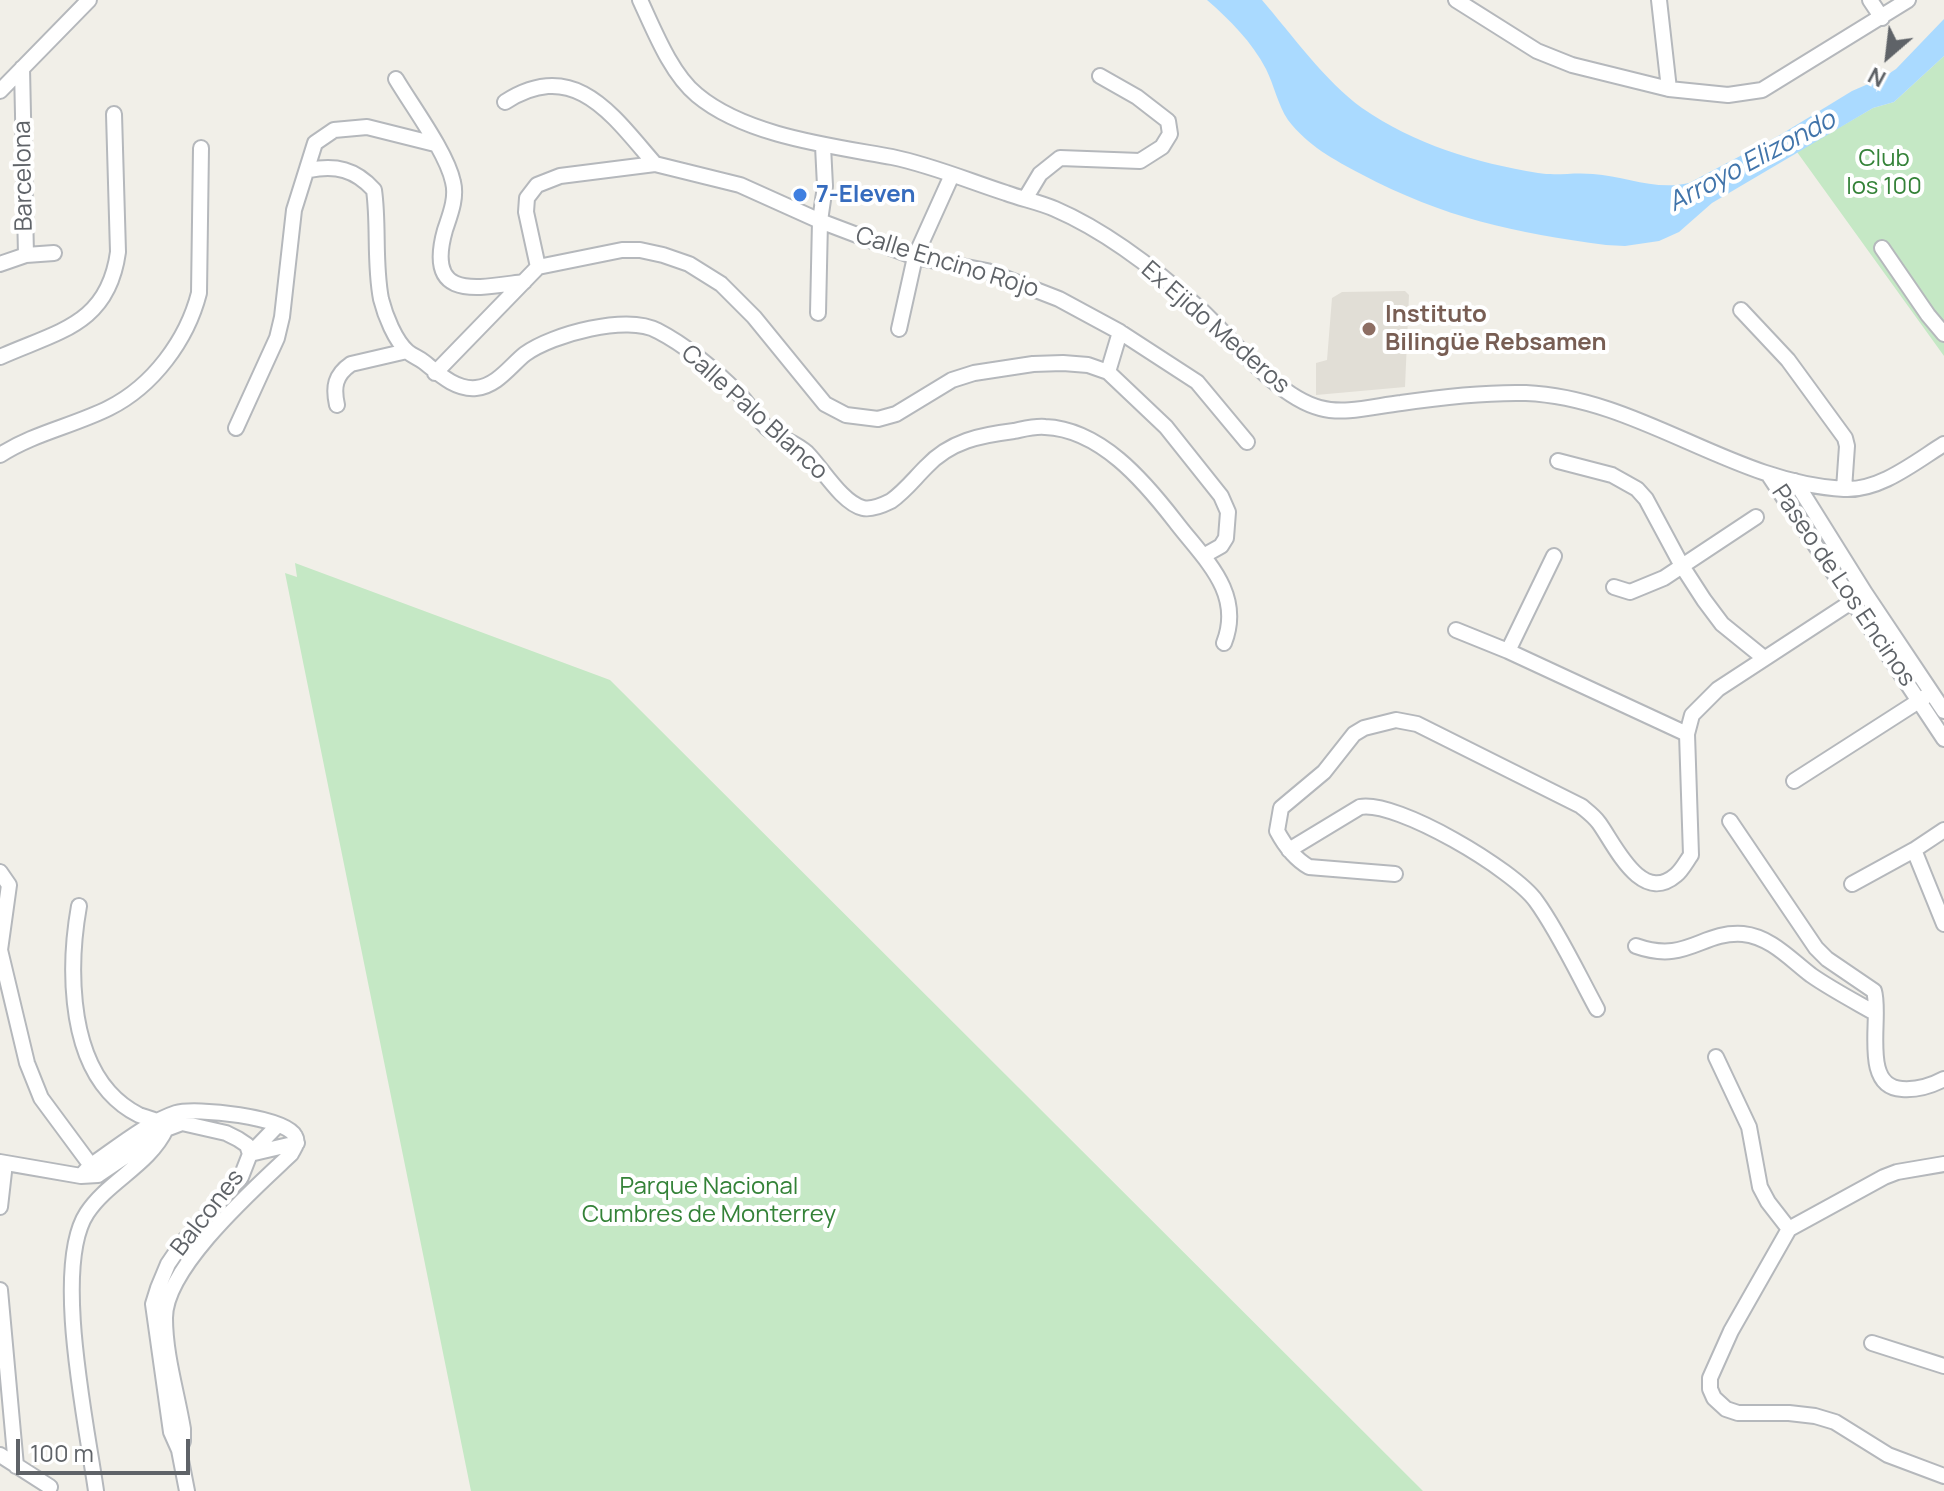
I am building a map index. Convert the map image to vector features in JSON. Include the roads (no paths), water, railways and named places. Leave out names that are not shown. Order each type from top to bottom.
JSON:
[{"type":"street","points":[[0,91],[89,0]]},
{"type":"street","name":"Ex Ejido Mederos","points":[[640,0],[665,52],[694,93],[728,115],[823,146],[896,158],[1055,209],[1103,236],[1176,288],[1287,393],[1321,409],[1360,409],[1426,399],[1526,393],[1548,396],[1624,414],[1768,474],[1844,489],[1877,483],[1944,444]]},
{"type":"street","points":[[1456,0],[1537,51],[1596,71],[1669,89],[1728,95],[1762,90],[1882,18],[1902,2]]},
{"type":"street","points":[[1659,0],[1669,89]]},
{"type":"street","points":[[1870,0],[1882,18]]},
{"type":"street","name":"Barcelona","points":[[0,264],[26,255],[22,68]]},
{"type":"street","points":[[1025,199],[1040,174],[1060,158],[1140,161],[1162,147],[1170,134],[1168,121],[1137,97],[1100,76]]},
{"type":"street","points":[[396,79],[435,144],[454,183],[454,200],[441,249],[441,267],[445,277],[463,288],[524,282]]},
{"type":"street","points":[[505,102],[534,88],[572,89],[587,95],[603,105],[655,164]]},
{"type":"street","points":[[0,357],[65,331],[97,307],[107,292],[118,252],[114,114]]},
{"type":"street","points":[[236,428],[277,338],[294,210],[315,143],[334,130],[367,127],[435,144]]},
{"type":"street","points":[[818,313],[820,221],[825,186],[823,146]]},
{"type":"street","points":[[0,455],[32,437],[109,408],[128,397],[166,359],[183,335],[194,314],[199,293],[201,148]]},
{"type":"street","name":"Calle Encino Rojo","points":[[538,267],[526,212],[527,198],[537,185],[560,176],[655,164],[740,185],[820,221],[915,257],[987,271],[1059,299],[1120,332],[1197,382],[1247,442]]},
{"type":"street","points":[[309,170],[327,166],[353,171],[374,190],[382,300],[392,328],[407,351],[435,373],[538,267],[622,250],[640,250],[689,264],[721,284],[754,317],[825,404],[846,415],[878,419],[896,414],[952,380],[974,373],[1063,363],[1088,365],[1108,372],[1166,427],[1221,496],[1228,512],[1226,538],[1221,546],[1205,555],[1229,604],[1231,619],[1224,643]]},
{"type":"street","points":[[899,329],[915,257],[952,175]]},
{"type":"street","points":[[1882,248],[1944,334]]},
{"type":"street","points":[[26,255],[54,253]]},
{"type":"street","points":[[1741,310],[1788,360],[1840,430],[1847,446],[1844,489]]},
{"type":"street","name":"Calle Palo Blanco","points":[[435,373],[473,389],[485,387],[527,353],[546,343],[604,324],[637,323],[657,330],[704,364],[740,396],[766,427],[804,450],[839,491],[863,508],[882,506],[891,501],[926,466],[957,444],[976,436],[1044,427],[1070,432],[1091,442],[1129,468],[1205,555]]},
{"type":"street","points":[[1108,372],[1120,332]]},
{"type":"street","points":[[337,405],[335,382],[345,368],[407,351]]},
{"type":"street","points":[[1558,461],[1612,475],[1637,489],[1646,499],[1682,566],[1722,624],[1764,658]]},
{"type":"street","name":"Paseo de Los Encinos","points":[[1768,474],[1944,711]]},
{"type":"street","name":"Paseo de Los Encinos","points":[[1795,481],[1858,597],[1944,739]]},
{"type":"street","points":[[1614,587],[1630,592],[1641,589],[1756,517]]},
{"type":"street","points":[[1508,651],[1554,556]]},
{"type":"street","points":[[1395,874],[1309,867],[1289,850],[1277,831],[1281,808],[1324,772],[1354,734],[1364,728],[1403,720],[1417,724],[1581,806],[1597,821],[1635,873],[1648,882],[1666,881],[1678,873],[1691,855],[1687,734],[1692,715],[1706,698],[1858,597]]},
{"type":"street","points":[[1456,630],[1687,734]]},
{"type":"street","points":[[1794,781],[1931,692]]},
{"type":"street","points":[[1289,850],[1368,805],[1407,817],[1468,847],[1535,899],[1597,1009]]},
{"type":"street","points":[[1730,821],[1816,948],[1874,991],[1875,1056],[1877,1067],[1888,1085],[1895,1089],[1909,1089],[1944,1079]]},
{"type":"street","points":[[1852,884],[1944,830]]},
{"type":"street","points":[[1914,850],[1944,924]]},
{"type":"street","points":[[0,872],[9,885],[0,950],[27,1063],[41,1098],[90,1172]]},
{"type":"street","points":[[0,1207],[3,1163],[90,1172],[163,1125],[185,1111],[251,1117],[289,1129],[296,1140],[250,1154],[247,1145],[226,1133],[182,1123],[163,1125],[138,1114],[109,1092],[86,1051],[77,1018],[73,938],[79,906]]},
{"type":"street","points":[[1636,946],[1663,953],[1677,952],[1729,934],[1754,936],[1779,949],[1812,976],[1875,1013]]},
{"type":"street","points":[[1716,1057],[1749,1127],[1760,1187],[1789,1229]]},
{"type":"street","points":[[96,1491],[70,1286],[72,1251],[77,1232],[91,1207],[158,1144],[163,1125]]},
{"type":"street","name":"Balcones","points":[[187,1491],[179,1450],[171,1432],[153,1304],[168,1264],[183,1242],[241,1177],[250,1154],[278,1125]]},
{"type":"street","name":"Balcones","points":[[179,1450],[183,1429],[165,1316],[170,1296],[189,1261],[224,1220],[291,1154],[296,1140]]},
{"type":"street","points":[[1944,1164],[1884,1177],[1789,1229],[1731,1331],[1710,1378],[1714,1398],[1726,1409],[1738,1413],[1815,1416],[1835,1422],[1902,1462],[1944,1476]]},
{"type":"street","points":[[0,1290],[16,1466]]},
{"type":"street","points":[[1872,1343],[1944,1366]]},
{"type":"street","points":[[0,1455],[50,1487]]},
{"type":"water","name":"Arroyo Elizondo","points":[[1207,0],[1262,0],[1309,57],[1348,97],[1382,121],[1424,142],[1469,158],[1515,169],[1545,174],[1605,175],[1664,185],[1689,183],[1780,135],[1852,91],[1882,78],[1896,69],[1944,19],[1944,56],[1894,102],[1873,108],[1712,203],[1679,232],[1659,241],[1625,246],[1606,245],[1510,229],[1451,213],[1392,189],[1331,157],[1313,145],[1288,120],[1266,69],[1254,50]]},
{"type":"place","name":"7-Eleven","points":[[800,195]]},
{"type":"place","name":"Instituto Bilingüe Rebsamen","points":[[1369,329]]},
{"type":"park label","name":"Club los 100","points":[[1884,173]]},
{"type":"park label","name":"Parque Nacional Cumbres de Monterrey","points":[[709,1201]]}]
